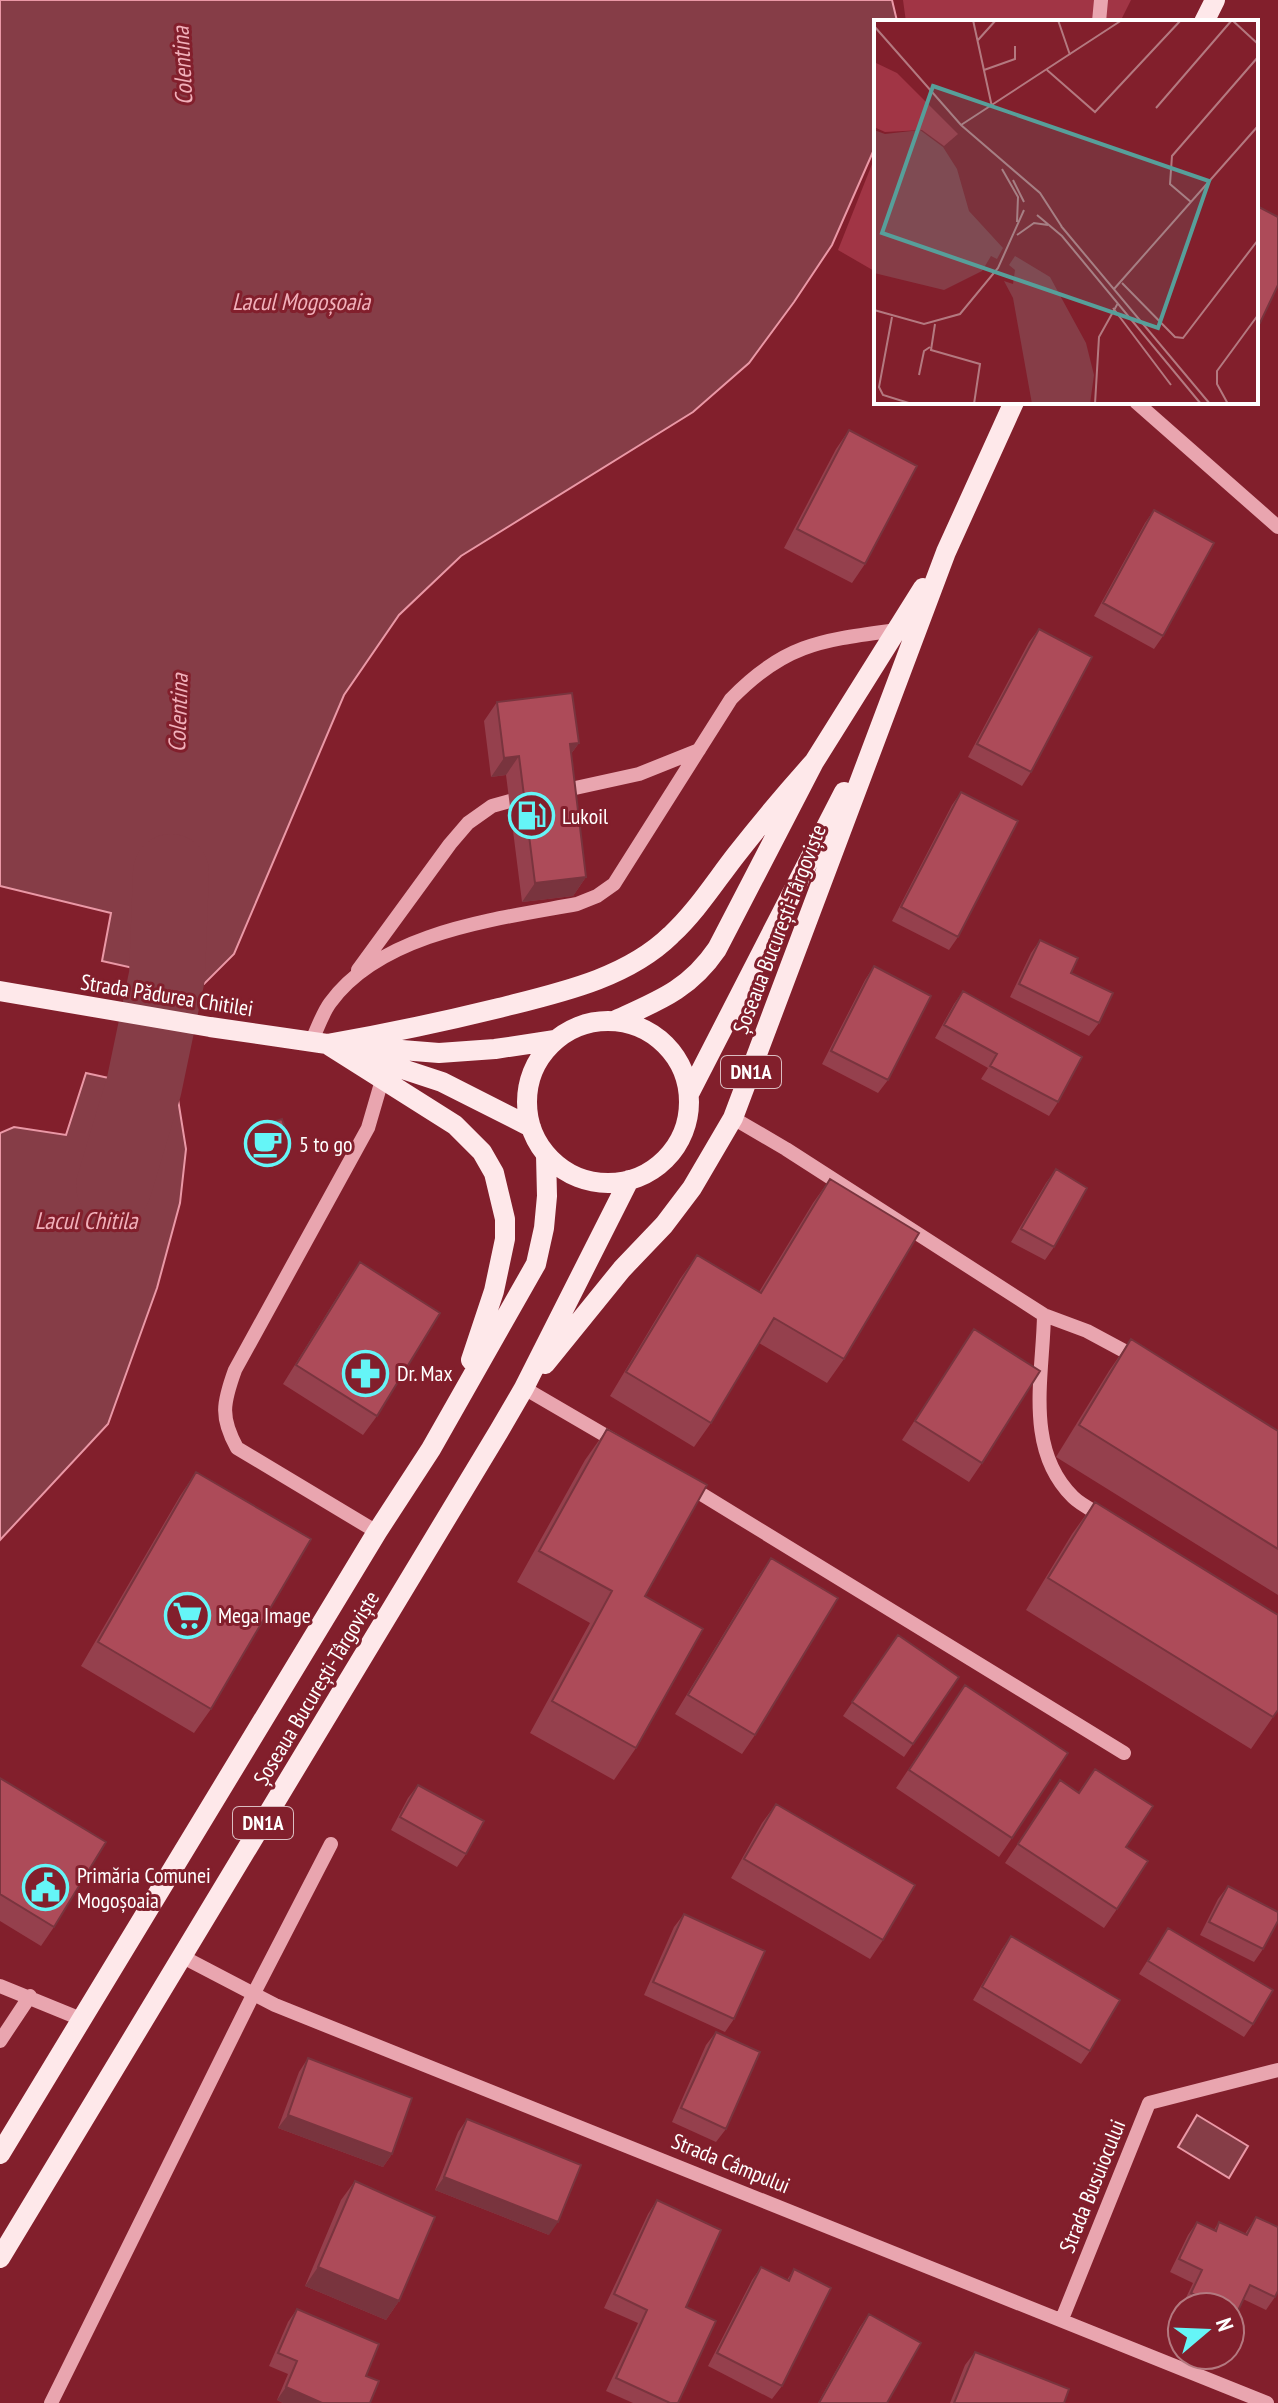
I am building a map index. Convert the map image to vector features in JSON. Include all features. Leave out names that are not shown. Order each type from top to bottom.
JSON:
[{"type":"main road","points":[[1205,20],[1215,0]]},
{"type":"main road","name":"Șoseaua București-Târgoviște","points":[[524,1388],[622,1269],[664,1225],[692,1188],[733,1118],[946,552],[1013,404]]},
{"type":"main road","name":"Șoseaua București-Târgoviște","points":[[614,1021],[665,998],[685,986],[704,968],[717,949],[814,762],[946,552]]},
{"type":"main road","name":"Șoseaua București-Târgoviște","points":[[689,1094],[889,705]]},
{"type":"main road","points":[[319,1043],[425,1027],[526,1002],[609,975],[641,959],[670,936],[693,911],[769,813],[814,762]]},
{"type":"main road","name":"Strada Pădurea Chitilei","points":[[0,991],[319,1043],[439,1053],[555,1040]]},
{"type":"main road","name":"DN1A","points":[[614,1021],[636,1026],[656,1036],[684,1072],[689,1094],[688,1117],[668,1158],[650,1172],[629,1180],[607,1183],[584,1179],[564,1170],[546,1155],[531,1127],[527,1104],[530,1080],[539,1058],[555,1040],[573,1028],[593,1022],[614,1021]]},
{"type":"main road","points":[[319,1043],[470,1137],[494,1173],[505,1219],[502,1258],[456,1406]]},
{"type":"main road","name":"Strada Pădurea Chitilei","points":[[319,1043],[442,1082],[531,1127]]},
{"type":"main road","name":"Șoseaua București-Târgoviște","points":[[0,2154],[456,1406],[536,1264],[544,1228],[546,1155]]},
{"type":"main road","name":"Șoseaua București-Târgoviște","points":[[0,2258],[524,1388],[629,1180]]},
{"type":"street","points":[[1099,20],[1101,0]]},
{"type":"street","points":[[1138,404],[1275,519]]},
{"type":"street","points":[[319,1043],[329,1003],[384,956],[425,937],[577,904],[597,896],[614,884],[731,699],[769,665],[827,639],[897,630]]},
{"type":"street","points":[[349,983],[450,844],[468,823],[492,806],[509,799],[639,774],[699,750]]},
{"type":"street","points":[[377,1532],[237,1448],[225,1426],[225,1397],[235,1370],[368,1128],[382,1080]]},
{"type":"street","points":[[733,1118],[1044,1315],[1087,1331],[1149,1365]]},
{"type":"street","points":[[1044,1315],[1039,1426],[1043,1449],[1055,1477],[1075,1499],[1115,1524]]},
{"type":"street","points":[[524,1388],[630,1450]]},
{"type":"street","points":[[670,1475],[1124,1753]]},
{"type":"street","points":[[51,2403],[331,1844]]},
{"type":"street","name":"Strada Câmpului","points":[[183,1957],[253,1995],[1267,2403]]},
{"type":"street","points":[[0,1986],[81,2019]]},
{"type":"street","points":[[0,2041],[30,1996]]},
{"type":"street","name":"Strada Busuiocului","points":[[1062,2319],[1149,2103],[1278,2070]]},
{"type":"shaded area","points":[[903,0],[1131,0],[1121,20],[906,20]]},
{"type":"shaded area","points":[[874,159],[874,271],[838,250]]},
{"type":"water","name":"Lacul Mogoșoaia","points":[[0,0],[892,0],[897,20],[874,20],[874,150],[832,245],[794,302],[749,363],[693,412],[461,556],[399,615],[344,695],[234,954],[204,984],[102,961],[111,913],[0,886]]},
{"type":"water","name":"Lacul Chitila","points":[[86,1073],[177,1093],[186,1149],[180,1203],[157,1288],[108,1424],[0,1540],[0,1133],[14,1127],[66,1135]]},
{"type":"water","points":[[1197,2115],[1248,2146],[1229,2178],[1178,2147]]},
{"type":"building","points":[[1258,207],[1278,217],[1278,285],[1260,323]]},
{"type":"building","points":[[849,430],[917,466],[865,564],[797,529]]},
{"type":"building","points":[[1154,510],[1214,543],[1163,636],[1103,603]]},
{"type":"building","points":[[1039,629],[1092,657],[1031,772],[977,744]]},
{"type":"building","points":[[572,693],[579,743],[570,744],[586,877],[535,883],[519,756],[504,758],[497,702]]},
{"type":"building","points":[[961,792],[1018,821],[958,937],[901,907]]},
{"type":"building","points":[[1040,940],[1078,958],[1071,973],[1113,993],[1099,1023],[1019,984]]},
{"type":"building","points":[[874,966],[931,996],[888,1080],[831,1051]]},
{"type":"building","points":[[963,991],[1082,1057],[1058,1102],[990,1066],[997,1054],[944,1025]]},
{"type":"building","name":"5 to go","points":[[282,1119],[291,1147],[263,1156],[254,1128]]},
{"type":"building","points":[[1056,1169],[1087,1188],[1054,1247],[1021,1229]]},
{"type":"building","points":[[830,1179],[919,1233],[844,1359],[774,1318],[711,1423],[626,1372],[697,1255],[761,1293]]},
{"type":"building","points":[[360,1262],[440,1313],[377,1416],[296,1365]]},
{"type":"building","points":[[974,1329],[1040,1371],[982,1463],[915,1421]]},
{"type":"building","points":[[1131,1339],[1278,1431],[1278,1549],[1079,1425]]},
{"type":"building","points":[[607,1429],[707,1485],[645,1596],[703,1629],[636,1748],[552,1701],[612,1591],[539,1551]]},
{"type":"building","name":"Mega Image","points":[[196,1472],[311,1539],[211,1709],[98,1642]]},
{"type":"building","points":[[1095,1502],[1278,1615],[1278,1710],[1273,1717],[1048,1578]]},
{"type":"building","points":[[771,1558],[838,1598],[755,1735],[688,1695]]},
{"type":"building","points":[[898,1635],[959,1677],[913,1744],[852,1702]]},
{"type":"building","points":[[965,1685],[1068,1753],[1012,1838],[909,1770]]},
{"type":"building","points":[[1095,1769],[1153,1806],[1126,1847],[1148,1861],[1117,1909],[1018,1844],[1060,1780],[1079,1793]]},
{"type":"building","points":[[0,1778],[106,1842],[54,1927],[0,1894]]},
{"type":"building","points":[[418,1785],[484,1821],[466,1854],[400,1817]]},
{"type":"building","points":[[776,1804],[915,1885],[883,1940],[744,1859]]},
{"type":"building","points":[[1228,1886],[1278,1912],[1278,1921],[1263,1949],[1209,1922]]},
{"type":"building","points":[[684,1914],[765,1951],[734,2019],[653,1982]]},
{"type":"building","points":[[1168,1928],[1273,1990],[1253,2024],[1148,1961]]},
{"type":"building","points":[[1011,1936],[1120,2000],[1090,2051],[982,1987]]},
{"type":"building","points":[[716,2032],[760,2052],[726,2129],[681,2108]]},
{"type":"building","points":[[308,2058],[412,2098],[392,2154],[288,2115]]},
{"type":"building","points":[[467,2119],[581,2165],[558,2222],[444,2177]]},
{"type":"building","points":[[355,2181],[435,2217],[399,2301],[318,2267]]},
{"type":"building","points":[[657,2200],[721,2230],[686,2307],[716,2321],[678,2403],[670,2403],[616,2378],[647,2310],[614,2294]]},
{"type":"building","points":[[1256,2217],[1278,2227],[1278,2291],[1275,2297],[1250,2285],[1246,2294],[1246,2291],[1192,2291],[1202,2270],[1179,2259],[1197,2222],[1216,2231],[1219,2222],[1247,2235]]},
{"type":"building","points":[[761,2267],[789,2281],[794,2269],[831,2288],[782,2386],[717,2353]]},
{"type":"building","points":[[297,2309],[379,2344],[366,2376],[379,2381],[370,2403],[322,2403],[286,2387],[297,2361],[278,2353]]},
{"type":"building","points":[[869,2314],[921,2343],[887,2403],[819,2403]]},
{"type":"building","points":[[975,2352],[1069,2389],[1064,2403],[954,2403]]},
{"type":"waterway","name":"Colentina","points":[[114,1186],[144,1086],[167,976],[171,872]]},
{"type":"place","name":"Lukoil","points":[[531,816]]},
{"type":"place","name":"5 to go","points":[[268,1144]]},
{"type":"place","name":"Dr. Max","points":[[366,1373]]},
{"type":"place","name":"Mega Image","points":[[187,1615]]},
{"type":"place","name":"Primăria Comunei Mogoșoaia","points":[[46,1888]]}]
